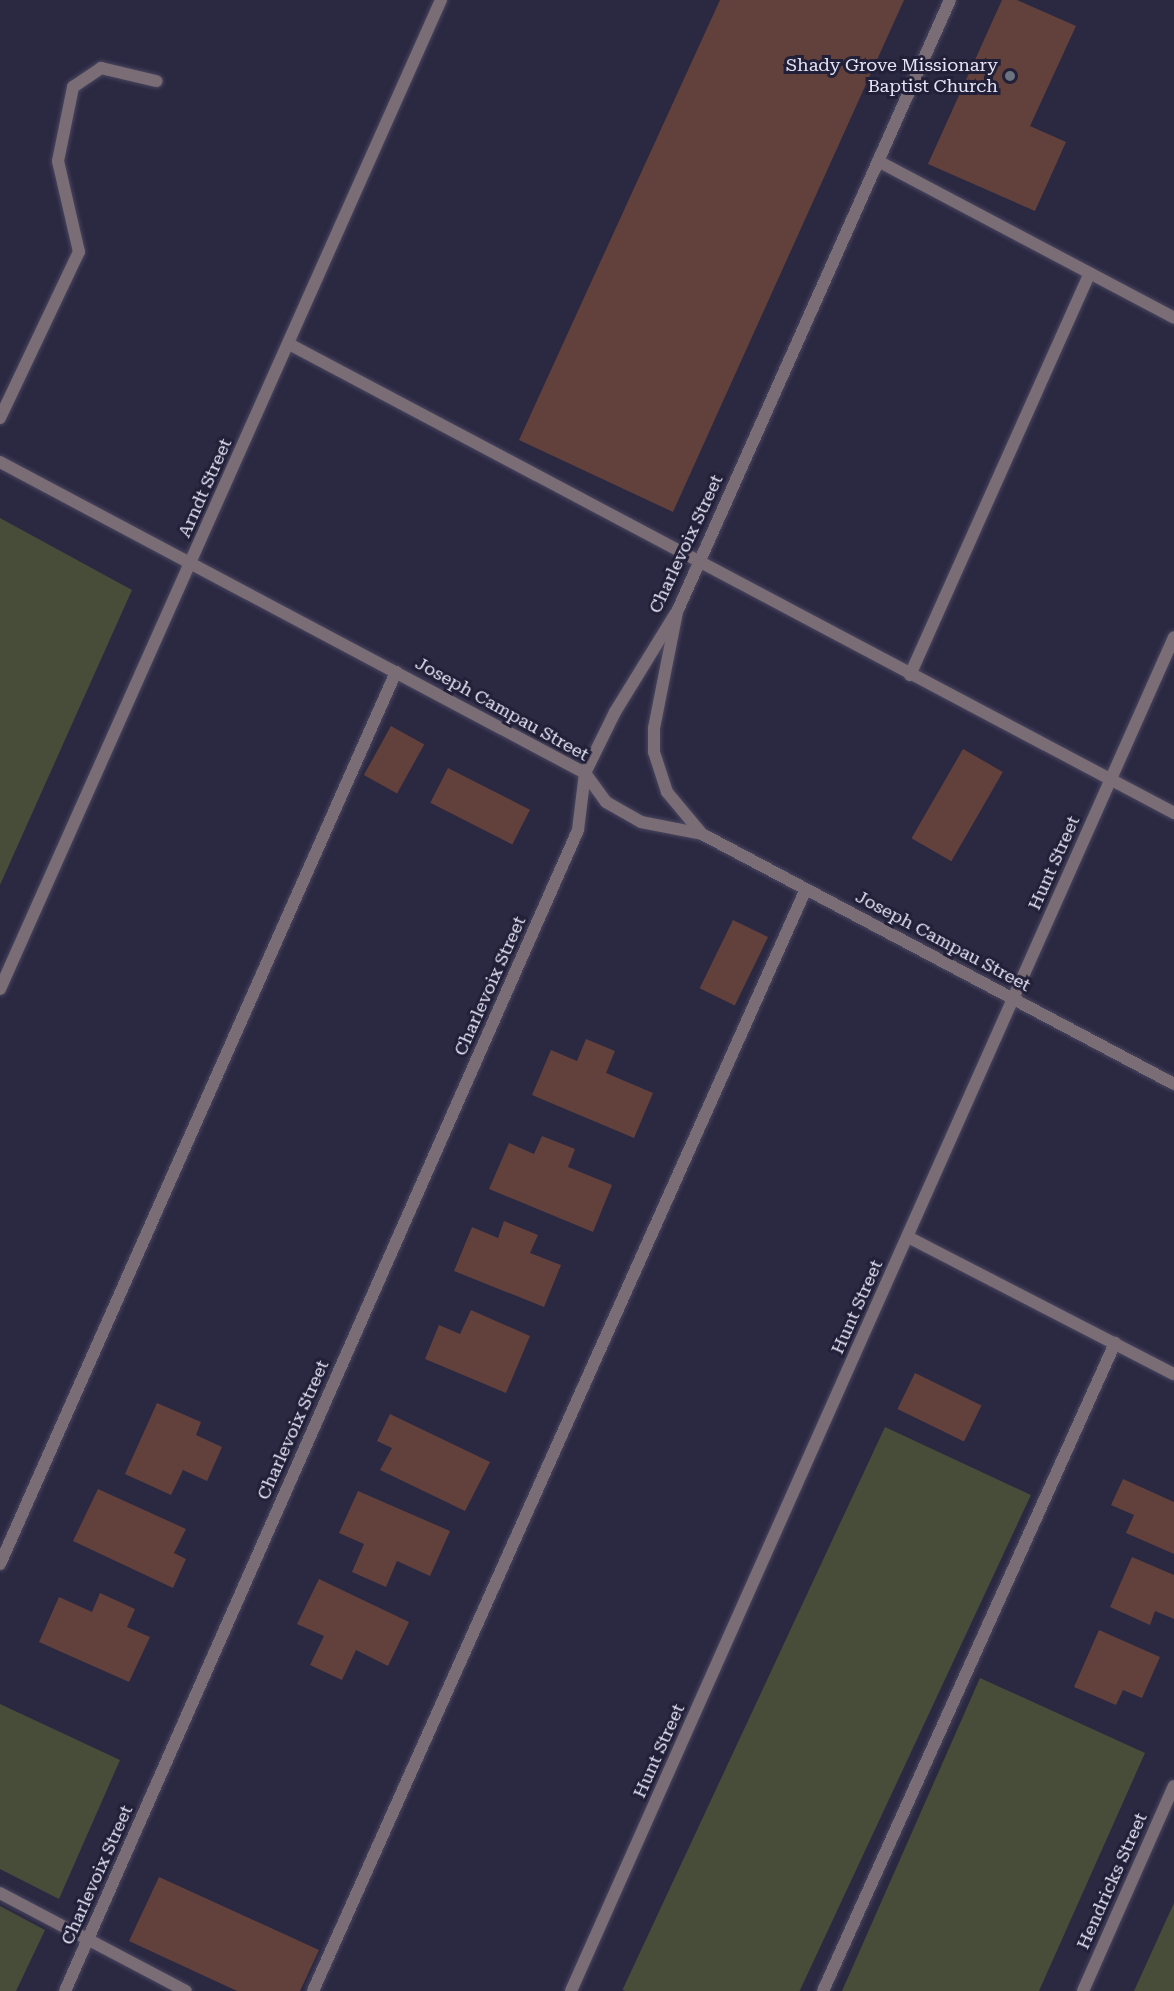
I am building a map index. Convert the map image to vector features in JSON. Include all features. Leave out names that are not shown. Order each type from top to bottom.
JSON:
[{"type":"street","name":"Arndt Street","points":[[0,989],[441,0]]},
{"type":"street","name":"Charlevoix Street","points":[[65,1991],[578,830],[585,773],[615,712],[676,612],[950,0]]},
{"type":"street","points":[[0,418],[79,252],[58,160],[74,87],[101,68],[156,81]]},
{"type":"street","points":[[878,162],[1174,318]]},
{"type":"street","points":[[910,675],[1090,273]]},
{"type":"street","points":[[289,344],[1174,813]]},
{"type":"street","name":"Joseph Campau Street","points":[[0,462],[585,773],[606,802],[641,822],[702,834],[1174,1084]]},
{"type":"street","points":[[676,612],[654,728],[654,752],[667,792],[702,834]]},
{"type":"street","name":"Hunt Street","points":[[572,1991],[1174,637]]},
{"type":"street","points":[[0,1564],[396,672]]},
{"type":"street","points":[[313,1991],[806,889]]},
{"type":"street","points":[[908,1237],[1174,1374]]},
{"type":"street","points":[[824,1991],[1115,1343]]},
{"type":"street","name":"Hendricks Street","points":[[1083,1991],[1174,1785]]},
{"type":"street","points":[[0,1893],[186,1991]]},
{"type":"green space","points":[[0,518],[132,590],[0,885]]},
{"type":"green space","points":[[885,1427],[1031,1495],[800,1991],[623,1990]]},
{"type":"green space","points":[[980,1678],[1145,1753],[1039,1991],[842,1991]]},
{"type":"green space","points":[[0,1704],[120,1760],[59,1899],[0,1869]]},
{"type":"green space","points":[[1174,1903],[1174,1991],[1134,1991]]},
{"type":"green space","points":[[0,1906],[45,1930],[16,1991],[0,1991]]},
{"type":"building","points":[[720,0],[904,0],[673,512],[519,440]]},
{"type":"building","name":"Shady Grove Missionary Baptist Church","points":[[1002,0],[1017,0],[1076,26],[1030,126],[1066,142],[1035,211],[928,164]]},
{"type":"building","points":[[391,726],[424,744],[397,793],[364,775]]},
{"type":"building","points":[[963,749],[1003,772],[951,861],[912,838]]},
{"type":"building","points":[[448,768],[530,810],[512,845],[430,803]]},
{"type":"building","points":[[733,920],[768,937],[735,1005],[700,988]]},
{"type":"building","points":[[586,1039],[615,1051],[606,1073],[653,1093],[634,1138],[532,1095],[551,1050],[577,1061]]},
{"type":"building","points":[[542,1136],[575,1149],[568,1167],[612,1185],[593,1232],[489,1189],[509,1143],[534,1154]]},
{"type":"building","points":[[504,1221],[538,1235],[530,1253],[561,1265],[544,1307],[454,1271],[472,1227],[498,1238]]},
{"type":"building","points":[[471,1310],[530,1336],[506,1393],[425,1359],[439,1325],[460,1334]]},
{"type":"building","points":[[915,1373],[982,1405],[964,1441],[897,1409]]},
{"type":"building","points":[[157,1403],[201,1422],[196,1435],[222,1447],[207,1481],[183,1470],[171,1495],[125,1474]]},
{"type":"building","points":[[390,1414],[490,1462],[465,1511],[380,1470],[392,1448],[377,1441]]},
{"type":"building","points":[[1123,1479],[1174,1502],[1174,1554],[1126,1533],[1134,1515],[1111,1505]]},
{"type":"building","points":[[98,1489],[186,1529],[174,1553],[186,1559],[173,1588],[73,1541]]},
{"type":"building","points":[[358,1491],[450,1531],[430,1576],[397,1561],[386,1587],[352,1572],[364,1544],[339,1533]]},
{"type":"building","points":[[1132,1557],[1174,1575],[1174,1619],[1155,1611],[1150,1625],[1110,1607]]},
{"type":"building","points":[[319,1579],[409,1622],[388,1666],[356,1650],[342,1680],[310,1665],[324,1636],[297,1624]]},
{"type":"building","points":[[100,1593],[135,1609],[127,1627],[150,1637],[129,1682],[39,1642],[59,1597],[92,1612]]},
{"type":"building","points":[[1099,1630],[1160,1657],[1142,1698],[1123,1690],[1116,1705],[1074,1687]]},
{"type":"building","points":[[159,1877],[319,1950],[300,1991],[237,1991],[129,1941]]},
{"type":"place","name":"Shady Grove Missionary Baptist Church","points":[[1010,76]]}]
